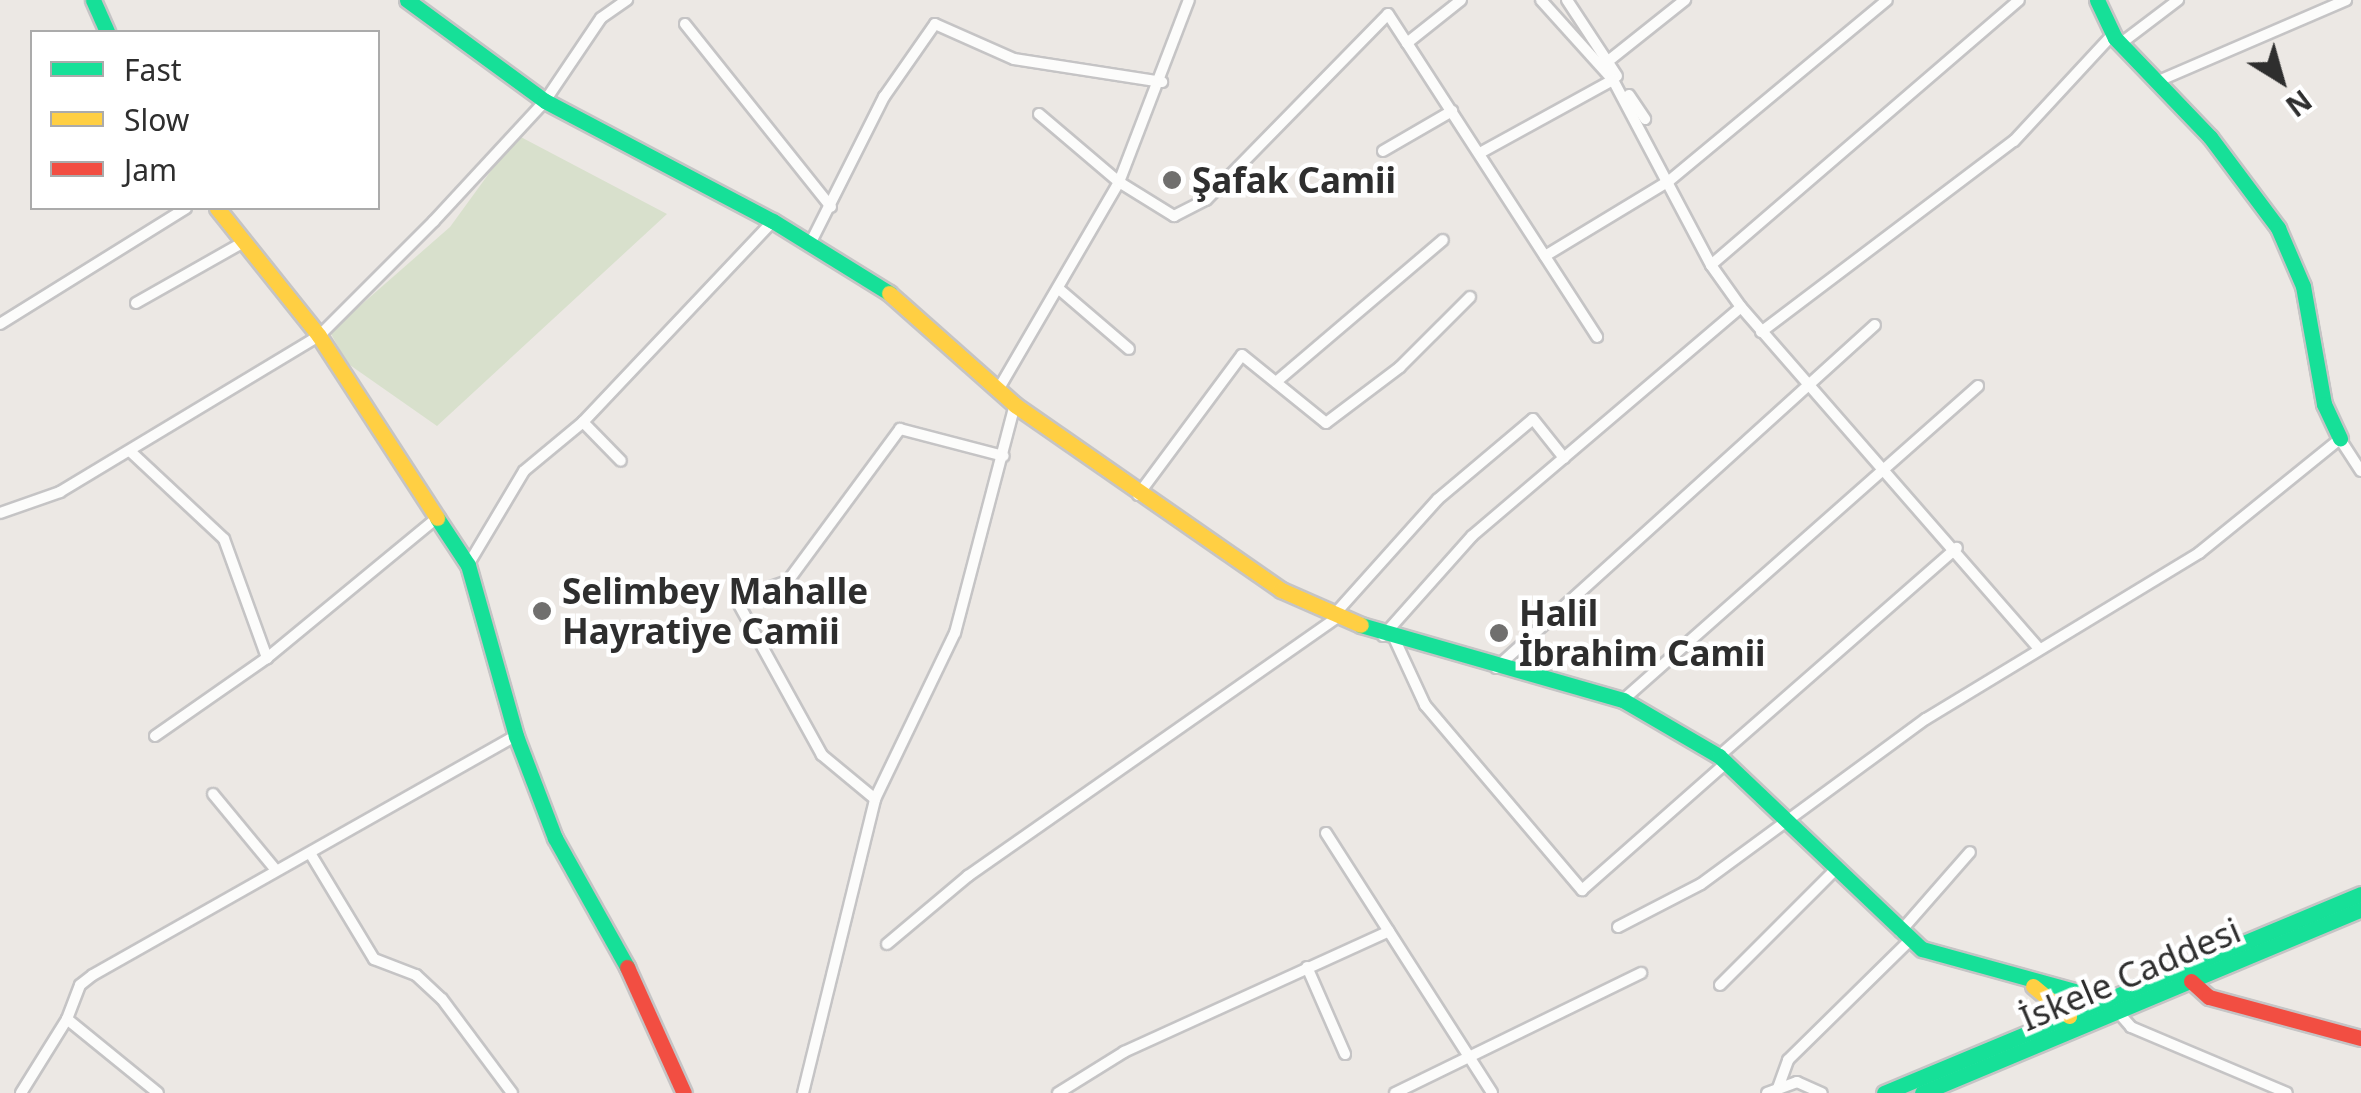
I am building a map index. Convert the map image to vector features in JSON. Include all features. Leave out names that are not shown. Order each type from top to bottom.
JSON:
[{"type":"street","points":[[93,0],[106,30]]},
{"type":"street","points":[[407,0],[544,101],[773,220],[884,289],[1015,405],[1137,496],[1334,617],[1389,638],[1496,669],[1623,700],[1722,760],[1905,936],[2030,983],[2112,1006],[2131,1026],[2287,1093]]},
{"type":"street","points":[[0,513],[60,492],[318,336],[368,293],[544,101],[601,18],[626,0]]},
{"type":"street","points":[[998,390],[1119,182],[1162,82],[1188,0]]},
{"type":"street","points":[[1407,44],[1461,0]]},
{"type":"street","points":[[1541,0],[1613,80],[1711,265],[1741,307],[1957,548],[2038,647]]},
{"type":"street","points":[[1566,0],[1645,119]]},
{"type":"street","points":[[1608,62],[1685,0]]},
{"type":"street","points":[[1545,256],[1668,180],[1887,0]]},
{"type":"street","points":[[1711,265],[2019,0]]},
{"type":"street","points":[[2097,0],[2116,39],[2210,137],[2278,228],[2303,286],[2324,404],[2361,471]]},
{"type":"street","points":[[1761,332],[1846,261],[1998,154],[2116,39],[2178,0]]},
{"type":"street","points":[[2156,82],[2346,0]]},
{"type":"street","points":[[1040,114],[1119,182],[1174,216],[1206,200],[1388,14],[1597,336]]},
{"type":"street","points":[[685,24],[831,206]]},
{"type":"street","points":[[810,244],[884,97],[935,24],[1014,60],[1162,82]]},
{"type":"street","points":[[1480,153],[1613,80]]},
{"type":"street","points":[[1384,151],[1452,111]]},
{"type":"street","points":[[0,324],[183,210]]},
{"type":"street","points":[[219,210],[318,336],[433,520],[468,565],[516,736],[554,838],[619,948],[684,1093]]},
{"type":"street","points":[[468,565],[524,471],[583,422],[773,220]]},
{"type":"street","points":[[1276,382],[1442,240]]},
{"type":"street","points":[[136,303],[244,242]]},
{"type":"street","points":[[1059,289],[1129,350]]},
{"type":"street","points":[[1137,496],[1242,355],[1326,423],[1400,366],[1470,298]]},
{"type":"street","points":[[1389,638],[1472,536],[1741,307]]},
{"type":"street","points":[[1496,669],[1874,324]]},
{"type":"street","points":[[1623,700],[1978,386]]},
{"type":"street","points":[[803,1093],[874,799],[955,632],[1015,405]]},
{"type":"street","points":[[887,944],[968,876],[1334,617],[1438,499],[1533,418],[1564,458]]},
{"type":"street","points":[[583,422],[621,461]]},
{"type":"street","points":[[874,799],[822,755],[736,599],[788,581],[900,428],[1004,456]]},
{"type":"street","points":[[1618,928],[1701,884],[1784,818],[2038,647],[2199,552],[2340,439]]},
{"type":"street","points":[[131,452],[224,539],[267,658]]},
{"type":"street","points":[[156,736],[267,658],[433,520]]},
{"type":"street","points":[[1389,638],[1425,705],[1582,890],[1957,548]]},
{"type":"street","points":[[21,1093],[68,1019],[80,985],[93,975],[275,868],[310,853],[516,736]]},
{"type":"street","points":[[212,794],[275,868]]},
{"type":"street","points":[[1326,833],[1492,1093]]},
{"type":"street","points":[[1772,1091],[1788,1060],[1905,936],[1970,852]]},
{"type":"street","points":[[310,853],[374,958],[416,975],[442,1000],[512,1093]]},
{"type":"street","points":[[1720,986],[1836,869]]},
{"type":"street","points":[[1884,1093],[2069,1016],[2112,1006],[2361,894]]},
{"type":"street","name":"İskele Caddesi","points":[[1922,1093],[2112,1006],[2191,981],[2361,909]]},
{"type":"street","points":[[1058,1093],[1086,1071],[1389,931]]},
{"type":"street","points":[[1307,967],[1345,1054]]},
{"type":"street","points":[[1395,1093],[1642,973]]},
{"type":"street","points":[[2191,981],[2209,997],[2361,1038]]},
{"type":"street","points":[[2030,983],[2069,1016]]},
{"type":"street","points":[[68,1019],[158,1093]]},
{"type":"street","points":[[1772,1091],[1810,1082],[1822,1093]]},
{"type":"green space","points":[[517,135],[667,214],[437,426],[347,363],[330,332],[450,227]]},
{"type":"traffic: fast","points":[[93,0],[106,30]]},
{"type":"traffic: fast","points":[[407,0],[545,101],[773,221],[889,293]]},
{"type":"traffic: fast","points":[[2097,0],[2115,38],[2210,137],[2278,228],[2303,286],[2324,404],[2340,439]]},
{"type":"traffic: fast","points":[[437,518],[468,565],[516,736],[555,838],[627,967]]},
{"type":"traffic: fast","points":[[1361,625],[1623,700],[1719,756],[1922,949],[2107,1000]]},
{"type":"traffic: fast","points":[[1884,1093],[2361,894]]},
{"type":"traffic: fast","points":[[1922,1093],[2361,909]]},
{"type":"traffic: slow","points":[[219,210],[319,336],[437,518]]},
{"type":"traffic: slow","points":[[889,293],[1015,405],[1281,590],[1361,625]]},
{"type":"traffic: slow","points":[[2033,986],[2069,1016]]},
{"type":"traffic: jam","points":[[627,967],[684,1093]]},
{"type":"traffic: jam","points":[[2191,981],[2209,997],[2361,1038]]},
{"type":"place","name":"Şafak Camii","points":[[1172,180]]},
{"type":"place","name":"Selimbey Mahalle Hayratiye Camii","points":[[542,611]]},
{"type":"place","name":"Halil İbrahim Camii","points":[[1499,633]]}]
